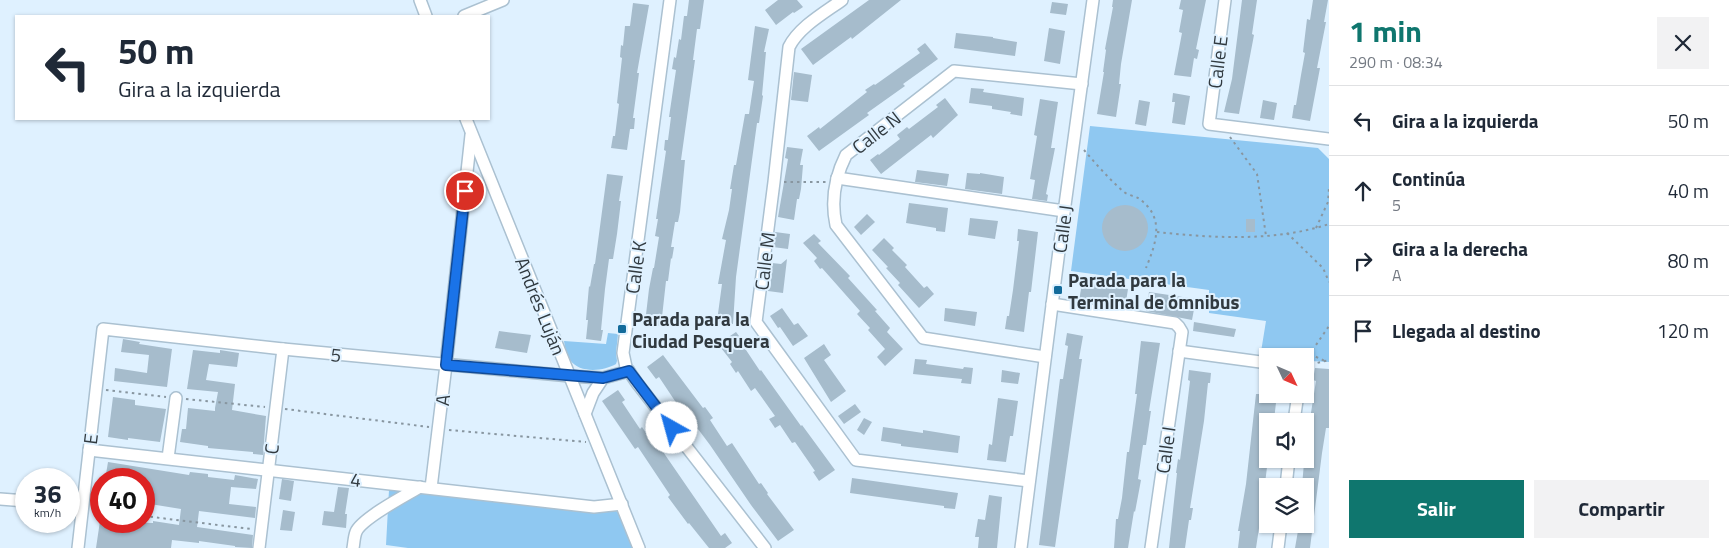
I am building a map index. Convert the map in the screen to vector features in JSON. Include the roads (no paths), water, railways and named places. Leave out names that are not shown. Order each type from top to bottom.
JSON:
[{"type":"street","points":[[420,0],[426,15]]},
{"type":"street","points":[[466,15],[503,0]]},
{"type":"street","name":"Calle K","points":[[670,0],[623,353],[629,371],[765,548]]},
{"type":"street","name":"Calle M","points":[[842,0],[803,30],[794,38],[789,47],[756,322],[856,460],[1029,481]]},
{"type":"street","name":"Calle J","points":[[1021,548],[1093,0]]},
{"type":"street","name":"Calle E","points":[[1225,0],[1209,124],[1329,139]]},
{"type":"street","name":"Calle N","points":[[1045,357],[923,338],[836,225],[833,210],[837,180],[840,167],[846,155],[954,71],[1082,84]]},
{"type":"street","name":"Andrés Luján","points":[[466,120],[639,548]]},
{"type":"street","name":"A","points":[[425,488],[438,429],[471,133]]},
{"type":"street","points":[[837,180],[1064,212]]},
{"type":"street","name":"Calle I","points":[[1052,304],[1175,324],[1182,332],[1152,548]]},
{"type":"street","name":"5","points":[[103,329],[283,349],[570,376],[603,378],[629,371]]},
{"type":"street","name":"E","points":[[78,548],[103,329]]},
{"type":"street","name":"C","points":[[259,548],[283,349]]},
{"type":"street","points":[[1179,351],[1259,362]]},
{"type":"street","points":[[585,414],[593,392],[603,378]]},
{"type":"street","points":[[168,458],[176,398]]},
{"type":"street","name":"4","points":[[89,450],[594,507],[622,504]]},
{"type":"street","points":[[353,548],[356,532],[360,526],[374,516],[425,488]]},
{"type":"street","points":[[0,499],[15,500]]},
{"type":"street","points":[[1278,548],[1280,533]]},
{"type":"place","name":"Parada para la Terminal de ómnibus","points":[[1058,290]]},
{"type":"place","name":"Parada para la Ciudad Pesquera","points":[[622,329]]}]
